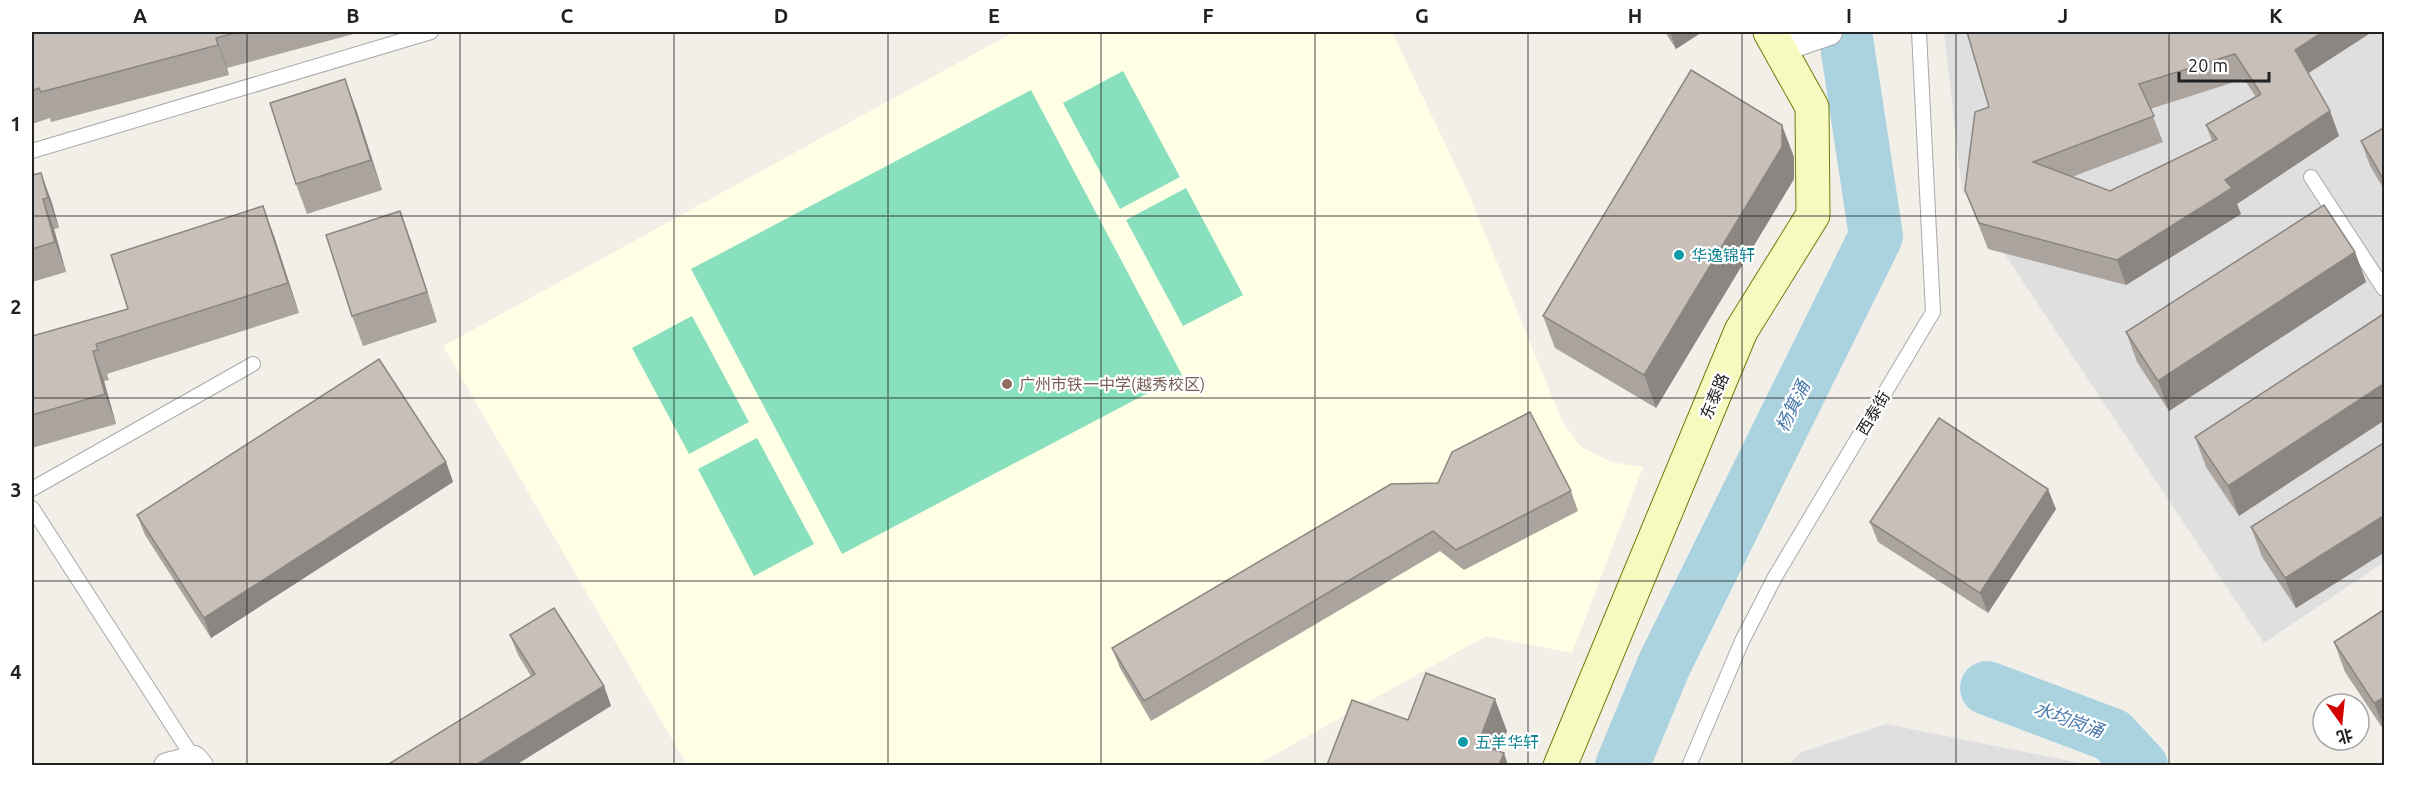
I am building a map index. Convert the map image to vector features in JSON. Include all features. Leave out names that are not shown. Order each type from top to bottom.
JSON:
[{"type":"street","points":[[1775,40],[1827,32]]},
{"type":"street","name":"东泰路","points":[[1560,765],[1741,331],[1812,215],[1812,108],[1775,40]]},
{"type":"street","points":[[167,765],[197,762]]},
{"type":"lane","points":[[32,151],[431,32]]},
{"type":"lane","name":"西泰街","points":[[1689,765],[1742,641],[1775,578],[1933,312],[1919,32]]},
{"type":"lane","points":[[2311,177],[2385,289]]},
{"type":"lane","points":[[32,489],[253,364]]},
{"type":"lane","points":[[32,508],[197,762]]},
{"type":"shaded area","name":"广州市铁一中学(越秀校区)","points":[[1014,32],[1392,32],[1468,192],[1563,423],[1581,447],[1611,462],[1643,467],[1572,653],[1486,636],[1256,765],[687,765],[443,346]]},
{"type":"shaded area","points":[[1944,32],[2384,32],[2384,562],[2264,643],[1962,190]]},
{"type":"shaded area","points":[[1886,724],[2090,765],[1788,765],[1802,752]]},
{"type":"green space","points":[[1123,71],[1180,177],[1120,209],[1063,103]]},
{"type":"green space","points":[[1031,90],[1182,375],[842,554],[691,269]]},
{"type":"green space","points":[[1186,188],[1243,295],[1183,326],[1126,220]]},
{"type":"green space","points":[[692,316],[749,422],[689,454],[632,348]]},
{"type":"green space","points":[[757,438],[814,544],[754,576],[698,469]]},
{"type":"building","points":[[32,32],[239,32],[216,38],[218,45],[41,92],[39,88],[32,91]]},
{"type":"building","points":[[1967,32],[2323,32],[2295,50],[2330,111],[2225,180],[2232,188],[2117,260],[1979,223],[1965,190],[1975,112],[1989,107]],"holes":[[[2235,54],[2261,94],[2206,125],[2217,139],[2110,191],[2033,162],[2154,116],[2139,84]]]},
{"type":"building","name":"华逸锦轩","points":[[1691,70],[1782,125],[1782,147],[1644,375],[1543,316]]},
{"type":"building","points":[[345,79],[371,160],[296,184],[270,103]]},
{"type":"building","points":[[2385,127],[2385,182],[2361,141]]},
{"type":"building","points":[[41,173],[48,198],[43,199],[55,242],[32,249],[32,175]]},
{"type":"building","points":[[2324,205],[2355,252],[2158,381],[2126,332]]},
{"type":"building","points":[[263,206],[288,283],[96,344],[98,350],[93,351],[105,394],[32,415],[32,336],[128,309],[111,255]]},
{"type":"building","points":[[400,211],[427,292],[352,316],[326,235]]},
{"type":"building","points":[[2385,313],[2385,383],[2228,486],[2195,437]]},
{"type":"building","points":[[379,359],[446,462],[204,618],[137,515]]},
{"type":"building","points":[[1530,412],[1571,491],[1456,550],[1433,531],[1144,701],[1112,648],[1391,484],[1438,483],[1452,452]]},
{"type":"building","points":[[1939,418],[2048,489],[1980,593],[1870,522]]},
{"type":"building","points":[[2385,442],[2385,515],[2285,578],[2251,527]]},
{"type":"building","points":[[554,608],[604,686],[476,765],[387,765],[535,674],[510,635]]},
{"type":"building","points":[[2385,609],[2385,697],[2374,703],[2371,692],[2367,692],[2334,642]]},
{"type":"building","points":[[1426,673],[1495,699],[1478,744],[1504,753],[1499,765],[1327,765],[1352,700],[1408,720]]},
{"type":"waterway","name":"杨箕涌","points":[[1622,766],[1664,665],[1876,236],[1845,32]]},
{"type":"waterway","name":"水均岗涌","points":[[1987,688],[2112,735],[2141,766]]},
{"type":"place","name":"华逸锦轩","points":[[1679,255]]},
{"type":"place","name":"广州市铁一中学(越秀校区)","points":[[1007,384]]},
{"type":"place","name":"五羊华轩","points":[[1463,742]]}]
